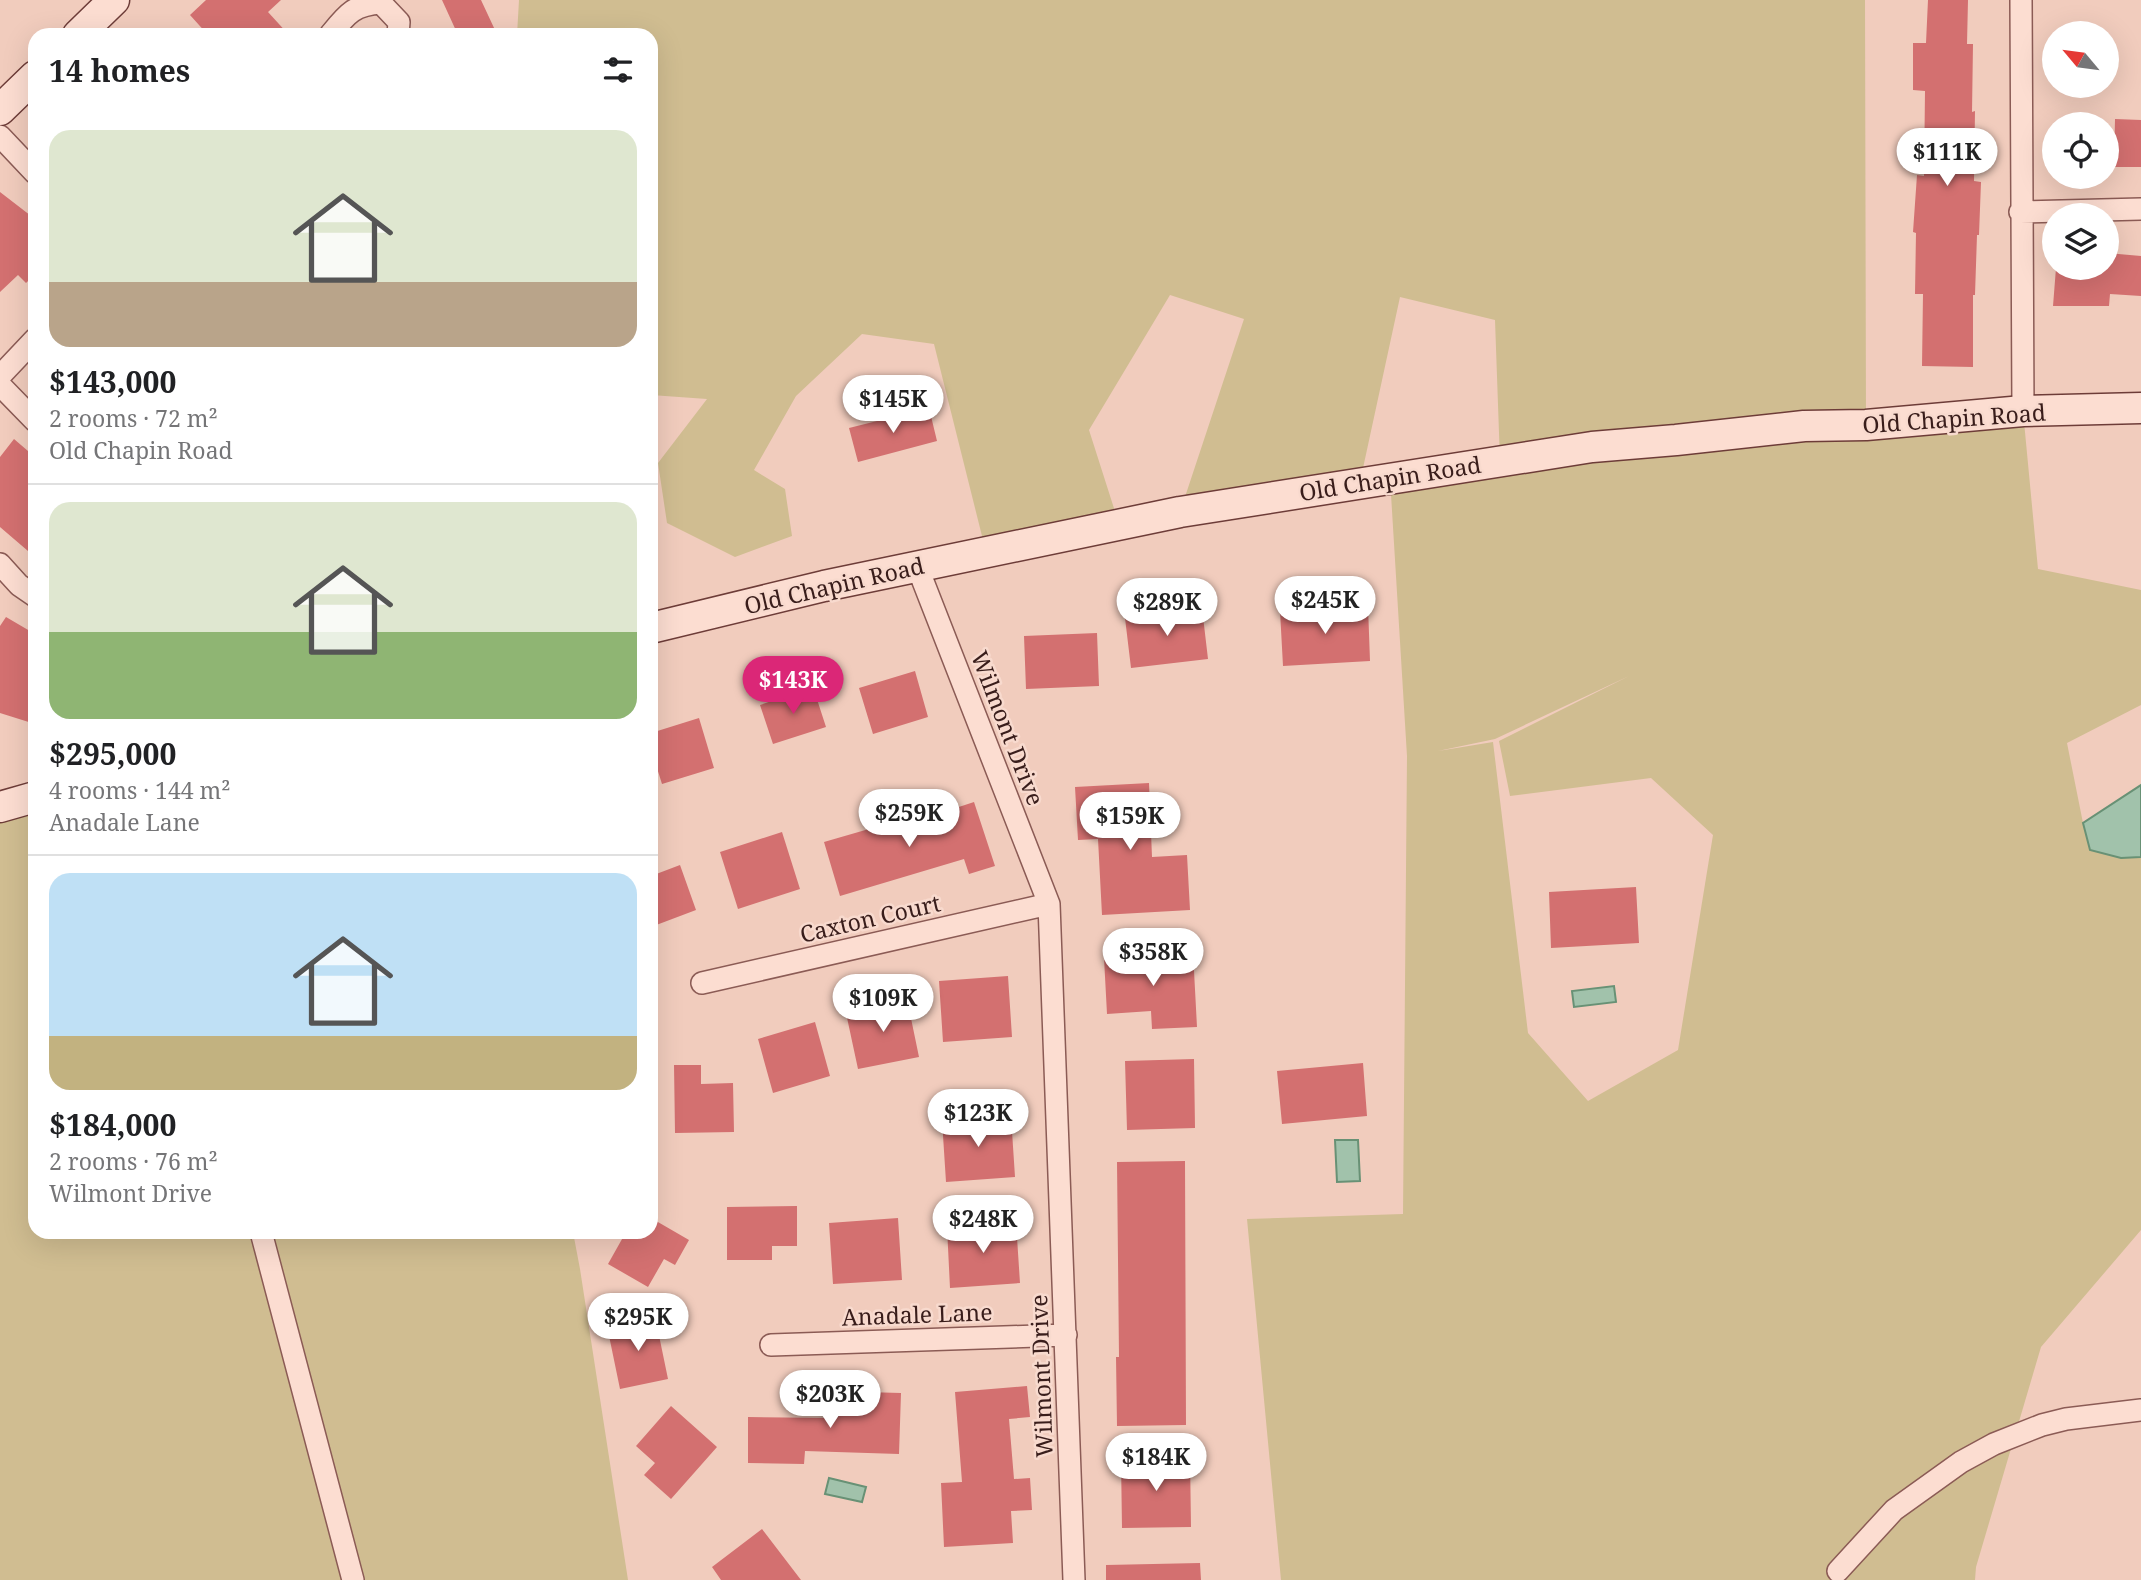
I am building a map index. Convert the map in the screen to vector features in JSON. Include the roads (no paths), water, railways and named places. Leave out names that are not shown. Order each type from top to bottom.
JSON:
[{"type":"street","points":[[85,28],[114,0]]},
{"type":"street","points":[[2021,0],[2023,411]]},
{"type":"street","points":[[336,28],[350,11],[366,4],[381,3],[399,22],[399,28]]},
{"type":"street","points":[[0,110],[28,83]]},
{"type":"street","points":[[0,136],[28,166]]},
{"type":"street","points":[[2020,212],[2141,209]]},
{"type":"street","points":[[0,376],[28,346]]},
{"type":"street","points":[[0,385],[28,414]]},
{"type":"street","name":"Old Chapin Road","points":[[658,626],[824,586],[1180,512],[1592,447],[1804,426],[1866,425],[2023,411],[2141,408]]},
{"type":"street","points":[[0,565],[28,591]]},
{"type":"street","name":"Wilmont Drive","points":[[917,566],[1049,904],[1074,1580]]},
{"type":"street","points":[[0,807],[28,799]]},
{"type":"street","name":"Caxton Court","points":[[702,983],[1049,904]]},
{"type":"street","points":[[263,1239],[353,1580]]},
{"type":"street","name":"Anadale Lane","points":[[771,1345],[1066,1335]]},
{"type":"street","points":[[1838,1571],[1894,1510],[1961,1462],[1994,1444],[2042,1425],[2066,1419],[2141,1410]]}]
